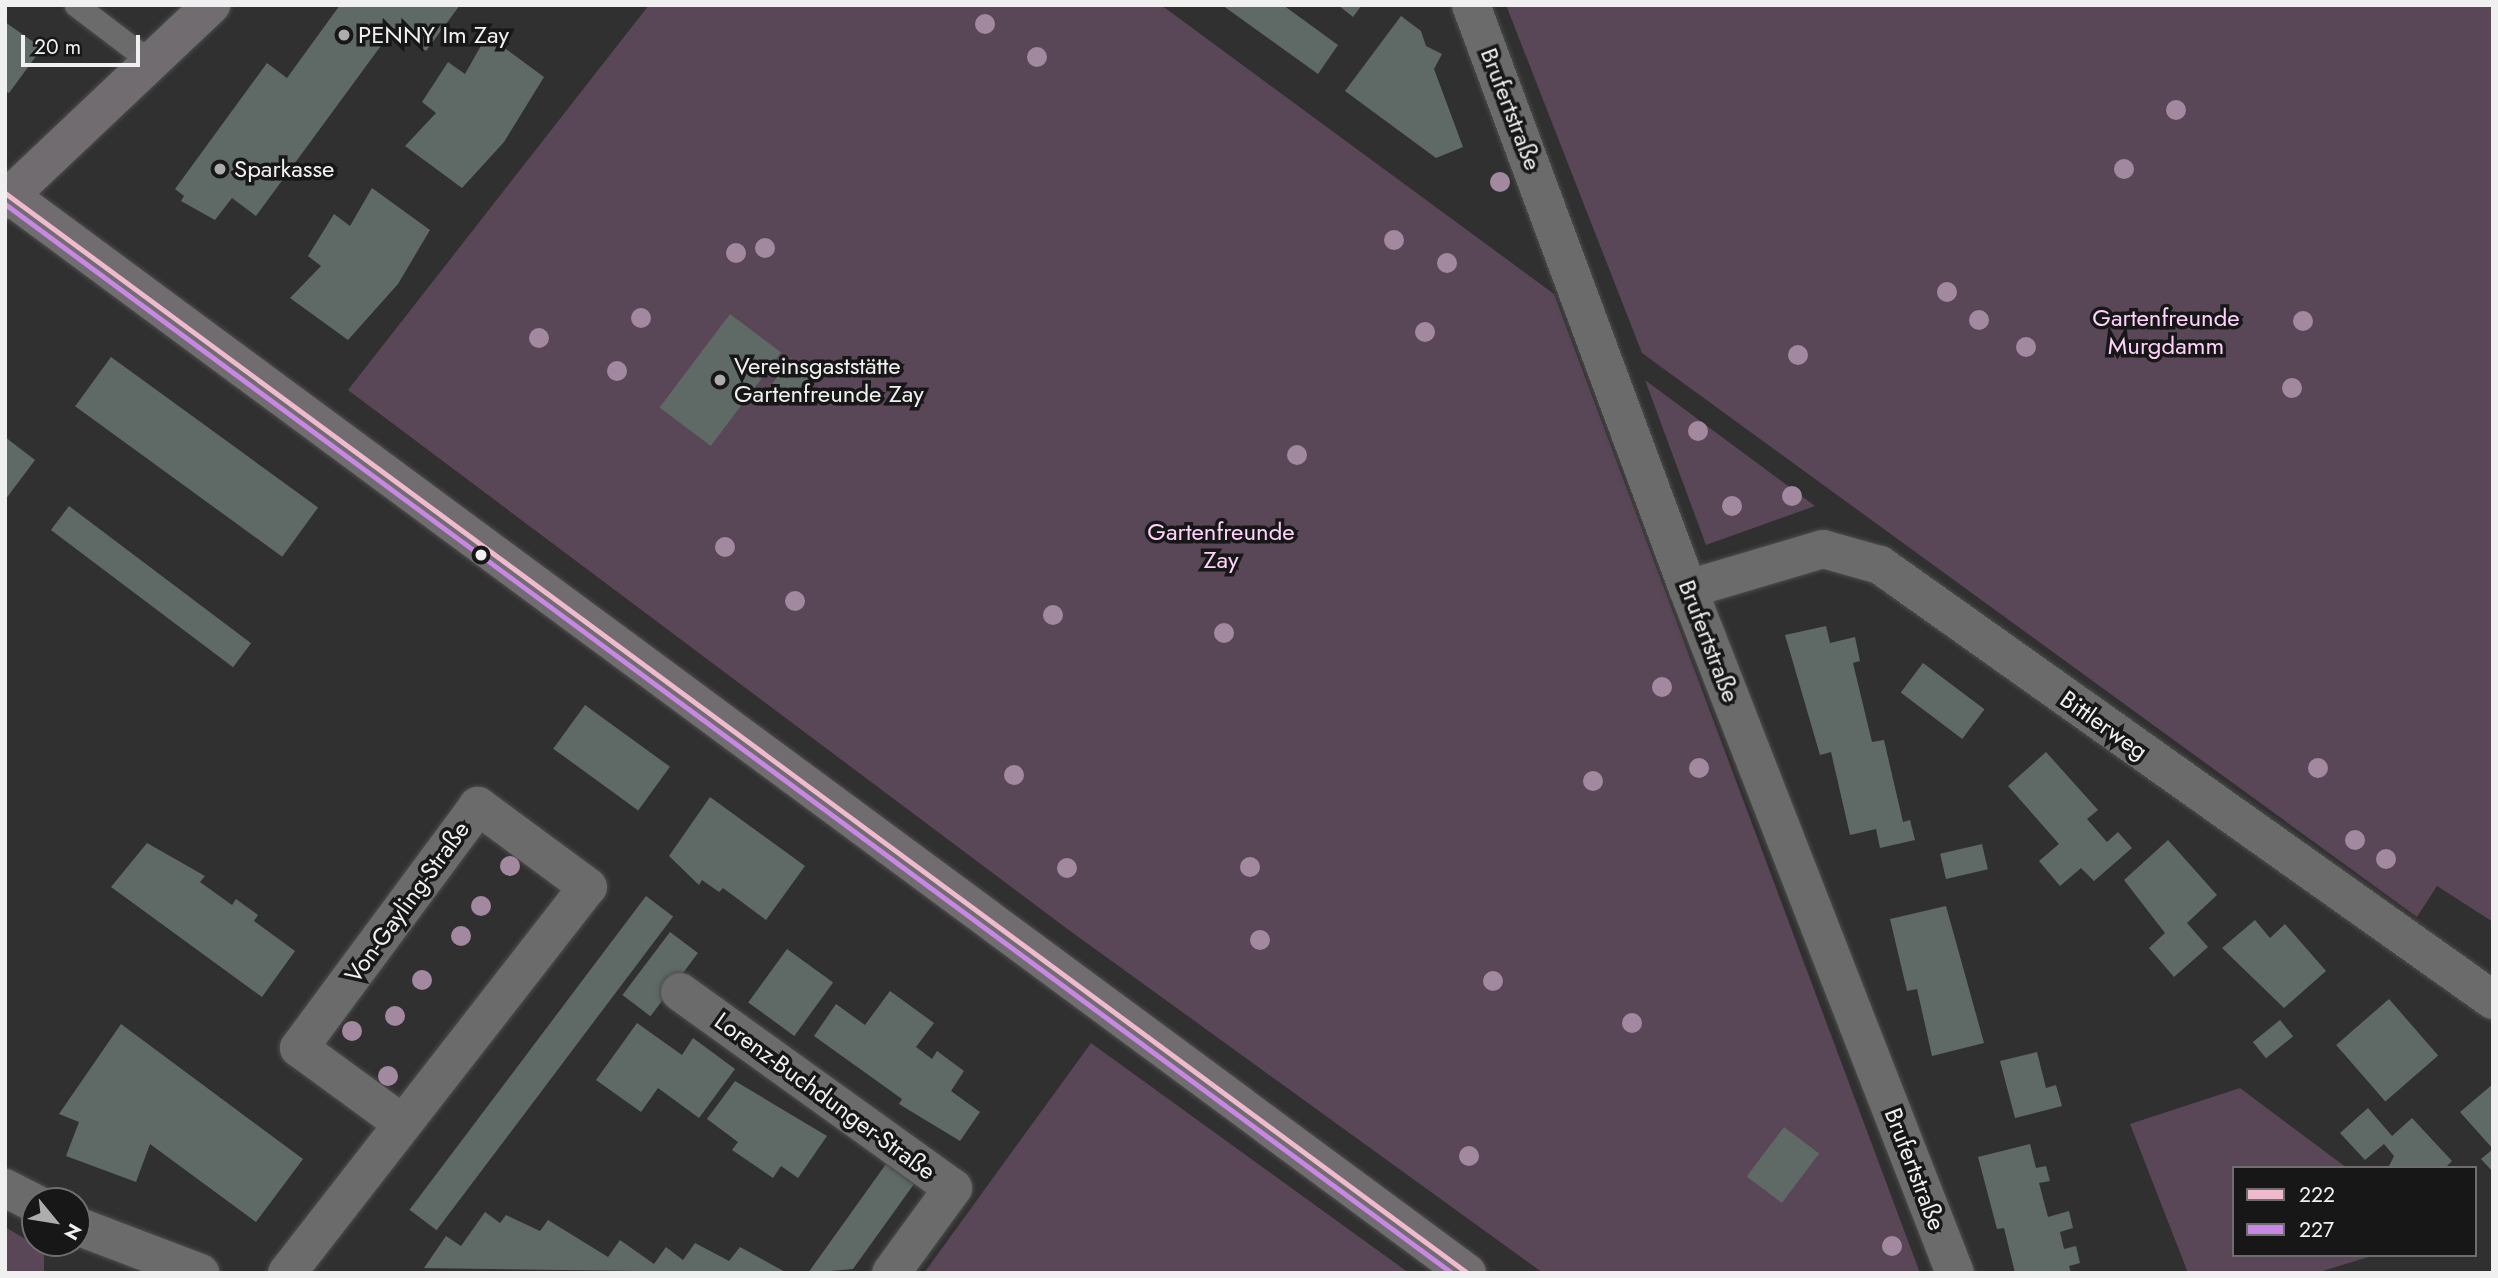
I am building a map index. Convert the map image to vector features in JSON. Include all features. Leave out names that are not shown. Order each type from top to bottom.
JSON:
[{"type":"street","points":[[211,5],[7,196],[1467,1273]]},
{"type":"street","name":"Brufertstraße","points":[[1471,5],[1688,589],[1955,1273]]},
{"type":"street","name":"Bittlerweg","points":[[1688,589],[1823,549],[1881,565],[2493,1000]]},
{"type":"street","name":"Von-Gayling-Straße","points":[[287,1273],[399,1121],[588,887],[478,806],[299,1048],[399,1121]]},
{"type":"street","name":"Lorenz-Buchdunger-Straße","points":[[680,992],[953,1188],[891,1273]]},
{"type":"street","points":[[5,1188],[21,1196]]},
{"type":"street","points":[[91,1231],[200,1273]]},
{"type":"lane","points":[[76,5],[150,62]]},
{"type":"green space","name":"Gartenfreunde Zay","points":[[649,5],[1161,5],[1554,294],[1920,1273],[1543,1273],[1066,928],[348,390]]},
{"type":"green space","name":"Gartenfreunde Murgdamm","points":[[1506,5],[2493,5],[2493,922],[2437,886],[2417,917],[1642,353]]},
{"type":"green space","points":[[1645,380],[1815,506],[1706,545]]},
{"type":"green space","points":[[1091,1043],[1409,1273],[924,1273]]},
{"type":"green space","points":[[2240,1088],[2344,1166],[2232,1166],[2232,1257],[2368,1257],[2316,1273],[2188,1273],[2130,1124]]},
{"type":"green space","points":[[5,1227],[21,1236],[21,1257],[44,1257],[44,1273],[5,1273]]},
{"type":"building","points":[[340,5],[460,5],[426,51],[394,28],[256,216],[232,198],[215,220],[181,201],[184,196],[175,189],[267,63],[287,78]]},
{"type":"building","points":[[1222,5],[1283,5],[1338,45],[1318,74]]},
{"type":"building","points":[[1338,5],[1362,5],[1353,17]]},
{"type":"building","points":[[1401,16],[1421,31],[1426,46],[1442,54],[1434,69],[1463,147],[1436,158],[1345,91]]},
{"type":"building","points":[[5,22],[42,48],[9,93],[5,91]]},
{"type":"building","points":[[487,35],[544,77],[504,142],[462,188],[405,146],[436,113],[422,102],[448,62],[465,74]]},
{"type":"building","points":[[372,188],[430,230],[398,284],[348,340],[290,298],[321,266],[308,256],[334,214],[350,226]]},
{"type":"building","name":"Vereinsgaststätte Gartenfreunde Zay","points":[[730,314],[781,353],[711,446],[660,407]]},
{"type":"building","points":[[111,357],[318,507],[282,557],[75,406]]},
{"type":"building","points":[[791,358],[817,377],[796,406],[770,387]]},
{"type":"building","points":[[5,437],[35,460],[5,500]]},
{"type":"building","points":[[69,506],[251,643],[233,667],[51,530]]},
{"type":"building","points":[[1826,626],[1830,643],[1855,637],[1860,661],[1853,663],[1872,742],[1884,740],[1903,822],[1910,820],[1915,840],[1880,848],[1876,829],[1850,835],[1831,752],[1820,755],[1785,635]]},
{"type":"building","points":[[1923,663],[1984,709],[1962,739],[1901,693]]},
{"type":"building","points":[[585,705],[670,767],[638,810],[553,749]]},
{"type":"building","points":[[2046,752],[2098,810],[2087,819],[2107,842],[2118,832],[2132,848],[2094,881],[2081,868],[2060,886],[2039,861],[2059,844],[2008,786]]},
{"type":"building","points":[[710,797],[805,866],[766,920],[723,888],[719,892],[702,880],[699,885],[669,856]]},
{"type":"building","points":[[2168,840],[2217,895],[2187,923],[2208,947],[2174,977],[2149,948],[2165,933],[2124,880]]},
{"type":"building","points":[[147,843],[205,876],[200,882],[232,905],[236,899],[258,915],[254,921],[295,951],[262,997],[111,887]]},
{"type":"building","points":[[1982,844],[1988,869],[1946,879],[1940,854]]},
{"type":"building","points":[[646,896],[673,916],[437,1230],[409,1210]]},
{"type":"building","points":[[1946,906],[1984,1043],[1932,1056],[1917,989],[1907,991],[1890,919]]},
{"type":"building","points":[[2255,920],[2270,938],[2285,924],[2326,971],[2284,1008],[2222,948]]},
{"type":"building","points":[[670,932],[698,953],[650,1016],[622,995]]},
{"type":"building","points":[[787,949],[833,983],[794,1036],[748,1002]]},
{"type":"building","points":[[890,991],[934,1023],[916,1047],[932,1059],[937,1051],[964,1071],[951,1091],[980,1112],[960,1141],[899,1104],[902,1099],[814,1036],[836,1004],[865,1025]]},
{"type":"building","points":[[2389,999],[2438,1056],[2385,1102],[2336,1045]]},
{"type":"building","points":[[2280,1020],[2293,1036],[2266,1058],[2253,1042]]},
{"type":"building","points":[[637,1023],[682,1055],[693,1038],[735,1069],[699,1118],[658,1088],[641,1112],[596,1080]]},
{"type":"building","points":[[121,1024],[303,1159],[256,1222],[150,1144],[136,1182],[66,1156],[79,1122],[59,1114]]},
{"type":"building","points":[[2037,1052],[2046,1088],[2056,1085],[2062,1106],[2015,1118],[2000,1061]]},
{"type":"building","points":[[735,1081],[827,1136],[798,1178],[781,1166],[773,1178],[732,1150],[738,1142],[707,1119]]},
{"type":"building","points":[[2493,1084],[2493,1149],[2460,1112]]},
{"type":"building","points":[[2368,1108],[2392,1136],[2412,1118],[2452,1161],[2447,1166],[2389,1166],[2394,1156],[2384,1144],[2365,1160],[2340,1133]]},
{"type":"building","points":[[1784,1127],[1819,1153],[1782,1203],[1747,1177]]},
{"type":"building","points":[[2030,1144],[2036,1168],[2046,1166],[2050,1181],[2039,1183],[2048,1217],[2069,1211],[2073,1228],[2060,1232],[2064,1249],[2076,1246],[2080,1263],[2069,1266],[2071,1273],[2015,1273],[2004,1228],[1997,1229],[1978,1157]]},
{"type":"building","points":[[2493,1149],[2493,1172],[2481,1159]]},
{"type":"building","points":[[886,1164],[914,1184],[853,1269],[808,1273]]},
{"type":"building","points":[[485,1212],[500,1223],[506,1215],[540,1231],[548,1220],[608,1257],[620,1240],[654,1264],[666,1247],[683,1260],[695,1243],[729,1261],[740,1247],[787,1273],[424,1268],[446,1236],[461,1246]]},
{"type":"transit line","name":"222","points":[[5,193],[1467,1273]]},
{"type":"transit line","name":"227","points":[[5,204],[1452,1273]]},
{"type":"place","name":"PENNY Im Zay","points":[[344,35]]},
{"type":"place","name":"Sparkasse","points":[[220,169]]},
{"type":"place","name":"Vereinsgaststätte Gartenfreunde Zay","points":[[720,380]]}]
